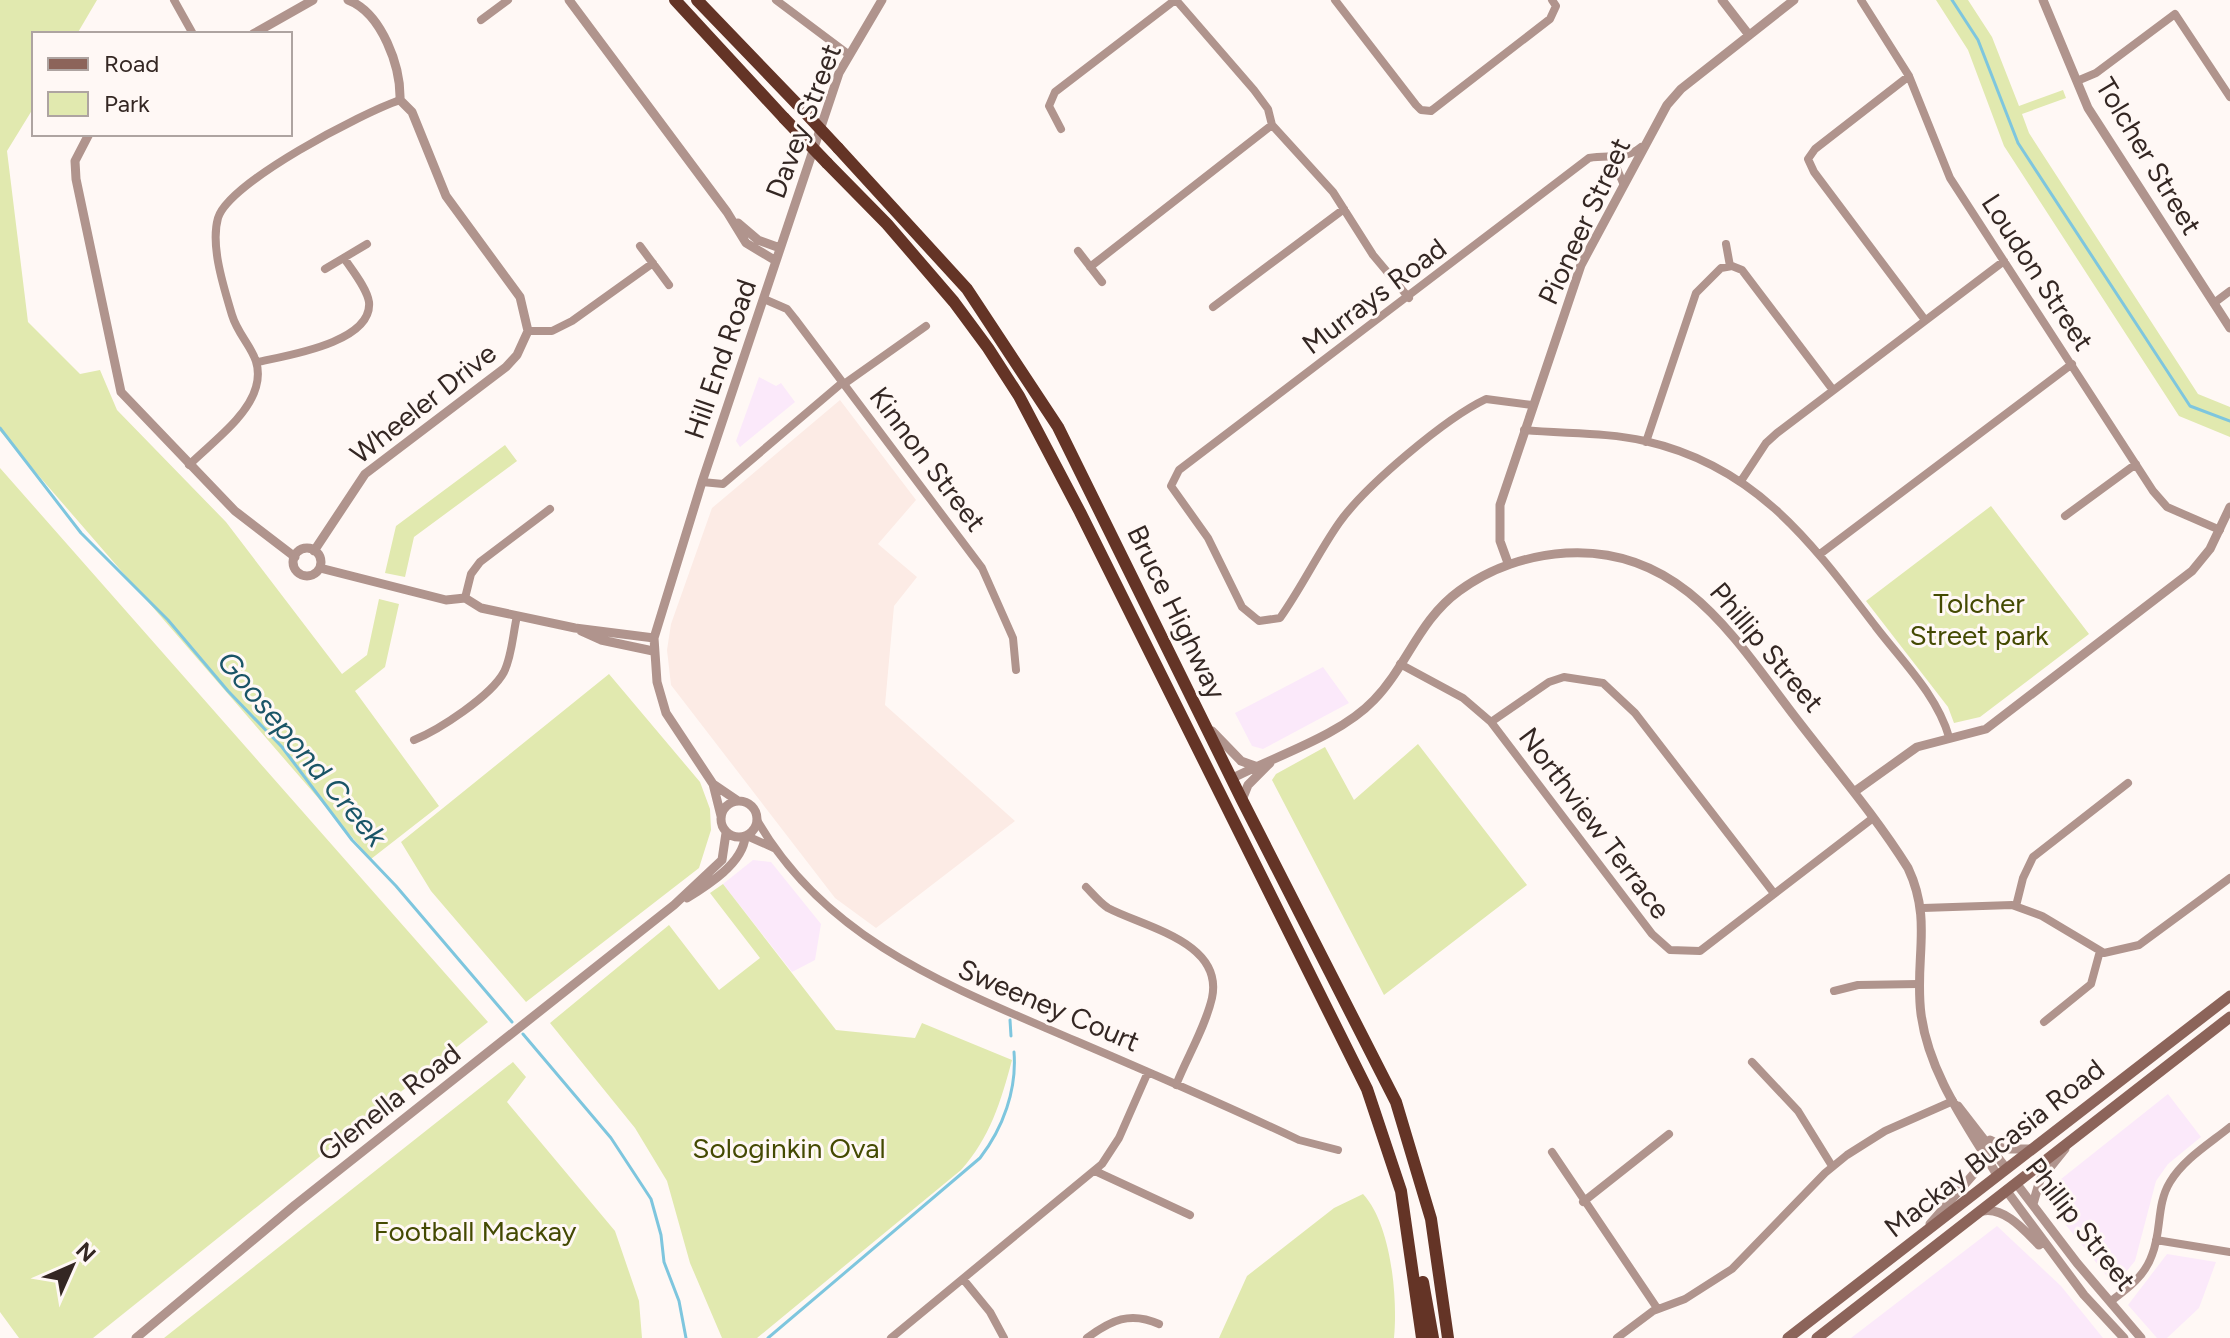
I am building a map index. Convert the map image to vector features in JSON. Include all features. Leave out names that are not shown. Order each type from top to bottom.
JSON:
[{"type":"highway","name":"Bruce Highway","points":[[675,0],[887,224],[954,302],[1019,396],[1361,1075],[1401,1191],[1422,1338]]},
{"type":"highway","name":"Bruce Highway","points":[[697,0],[941,257],[1010,349],[1058,427],[1231,779],[1396,1102],[1431,1219],[1448,1338]]},
{"type":"highway","points":[[1231,779],[1228,797],[1280,902],[1295,948]]},
{"type":"highway","points":[[1401,1191],[1418,1253],[1433,1338]]},
{"type":"main road","name":"Mackay Bucasia Road","points":[[1788,1338],[2230,996]]},
{"type":"main road","name":"Mackay Bucasia Road","points":[[1817,1338],[2230,1017]]},
{"type":"main road","name":"Phillip Street","points":[[2002,1172],[2011,1187]]},
{"type":"street","points":[[174,0],[192,32]]},
{"type":"street","points":[[257,32],[313,0]]},
{"type":"street","name":"Wheeler Drive","points":[[314,551],[365,474],[506,367],[517,355],[528,331],[520,297],[446,196],[412,112],[400,100],[401,84],[379,28],[368,12],[352,0]]},
{"type":"street","points":[[481,20],[508,0]]},
{"type":"street","name":"Hill End Road","points":[[569,0],[727,212],[746,243],[776,261],[654,638],[653,651],[666,713],[713,784],[721,816]]},
{"type":"street","points":[[776,0],[848,54]]},
{"type":"street","name":"Davey Street","points":[[776,261],[848,54],[882,0]]},
{"type":"street","points":[[1061,129],[1049,106],[1055,92],[1176,0],[1254,90],[1268,109],[1272,125],[1344,209],[1373,255],[1409,298]]},
{"type":"street","points":[[1335,0],[1416,105],[1421,110],[1431,111],[1550,19],[1556,6],[1552,0]]},
{"type":"street","points":[[1722,0],[1749,35]]},
{"type":"street","name":"Pioneer Street","points":[[1508,563],[1500,541],[1498,518],[1532,405],[1581,265],[1658,117],[1681,89],[1794,0]]},
{"type":"street","name":"Loudon Street","points":[[1861,0],[1909,76],[1950,178],[2136,464],[2167,507],[2220,530]]},
{"type":"street","name":"Tolcher Street","points":[[2043,0],[2088,108],[2230,328]]},
{"type":"street","points":[[2077,81],[2096,73],[2175,14],[2230,97]]},
{"type":"street","points":[[1909,76],[1815,149],[1808,160],[1925,320]]},
{"type":"street","points":[[189,465],[252,399],[258,362],[233,317],[219,256],[216,230],[224,205],[243,186],[366,112],[400,100]]},
{"type":"street","points":[[1090,267],[1272,125]]},
{"type":"street","points":[[88,136],[75,161],[76,179],[116,378],[131,406],[189,465],[257,530],[295,557]]},
{"type":"street","name":"Murrays Road","points":[[1532,405],[1486,399],[1432,436],[1356,502],[1340,520],[1280,618],[1271,622],[1259,621],[1242,607],[1208,538],[1171,486],[1179,470],[1409,298],[1589,158],[1602,155],[1613,159],[1634,153],[1641,147]]},
{"type":"street","points":[[1613,159],[1623,183]]},
{"type":"street","points":[[1213,307],[1344,209]]},
{"type":"street","points":[[727,212],[758,240],[780,248]]},
{"type":"street","points":[[325,269],[367,244]]},
{"type":"street","points":[[1726,244],[1730,266]]},
{"type":"street","points":[[640,246],[669,285]]},
{"type":"street","points":[[1078,251],[1102,282]]},
{"type":"street","points":[[258,362],[328,345],[365,317],[369,301],[344,258]]},
{"type":"street","points":[[1741,481],[1766,443],[2004,261]]},
{"type":"street","points":[[528,331],[552,331],[572,321],[653,263]]},
{"type":"street","points":[[1646,442],[1696,293],[1710,276],[1730,266],[1744,272],[1833,390]]},
{"type":"street","points":[[2214,303],[2230,291]]},
{"type":"street","name":"Kinnon Street","points":[[764,299],[787,309],[982,568],[1013,638],[1016,670]]},
{"type":"street","points":[[702,482],[723,484],[843,383],[926,326]]},
{"type":"street","points":[[1820,554],[2072,364]]},
{"type":"street","points":[[1524,430],[1584,433],[1646,442],[1680,452],[1741,481],[1798,528],[1820,554],[1929,697],[1949,737]]},
{"type":"street","points":[[2065,516],[2136,464]]},
{"type":"street","points":[[1854,792],[1907,752],[1949,737],[1986,729],[2192,571],[2206,557],[2230,507]]},
{"type":"street","points":[[465,598],[471,574],[480,562],[550,509]]},
{"type":"street","points":[[304,549],[314,551],[321,560],[320,568],[310,576],[302,575],[294,566],[295,557],[304,549]]},
{"type":"street","name":"Phillip Street","points":[[1272,760],[1357,715],[1382,691],[1416,635],[1446,602],[1480,577],[1508,563],[1549,554],[1585,552],[1642,564],[1678,583],[1718,618],[1854,792],[1908,868],[1923,908],[1918,984],[1927,1039],[1953,1101],[1981,1151],[2002,1172]]},
{"type":"street","points":[[320,568],[446,600],[465,598],[481,608],[517,616],[575,628],[654,638]]},
{"type":"street","points":[[414,740],[435,731],[502,675],[517,616]]},
{"type":"street","points":[[575,628],[601,640],[653,651]]},
{"type":"street","name":"Northview Terrace","points":[[1400,664],[1463,698],[1491,722],[1652,934],[1670,950],[1680,953],[1700,951],[1873,818]]},
{"type":"street","points":[[1491,722],[1549,682],[1564,677],[1603,683],[1635,713],[1773,892]]},
{"type":"street","points":[[1205,722],[1237,758],[1255,766]]},
{"type":"street","points":[[1231,779],[1272,760]]},
{"type":"street","points":[[1242,800],[1248,785],[1272,760]]},
{"type":"street","points":[[2016,906],[2023,878],[2033,857],[2128,783]]},
{"type":"street","name":"Hill End Road","points":[[713,784],[738,801]]},
{"type":"street","points":[[738,801],[753,808],[757,820],[746,836],[726,833],[721,816],[727,805],[738,801]]},
{"type":"street","name":"Sweeney Court","points":[[757,820],[775,848],[834,911],[916,970],[1299,1140],[1338,1150]]},
{"type":"street","name":"Glenella Road","points":[[674,905],[722,860],[726,833]]},
{"type":"street","name":"Sweeney Court","points":[[746,836],[775,848]]},
{"type":"street","name":"Glenella Road","points":[[136,1338],[295,1205],[674,905],[723,872],[744,845],[746,836]]},
{"type":"street","points":[[1923,908],[1990,903],[2016,906],[2042,916],[2100,951],[2139,945],[2230,878]]},
{"type":"street","points":[[1086,887],[1105,907],[1182,941],[1202,958],[1210,971],[1212,997],[1176,1085]]},
{"type":"street","points":[[2044,1022],[2091,984],[2100,951]]},
{"type":"street","points":[[1834,991],[1858,985],[1918,984]]},
{"type":"street","points":[[1752,1062],[1798,1111],[1832,1166]]},
{"type":"street","points":[[891,1338],[1095,1171],[1113,1150],[1148,1072]]},
{"type":"street","points":[[1617,1338],[1657,1308],[1685,1299],[1732,1269],[1832,1166],[1885,1131],[1953,1101]]},
{"type":"street","name":"Phillip Street","points":[[1953,1101],[1979,1130],[2002,1172]]},
{"type":"street","points":[[2099,1313],[2141,1275],[2156,1240],[2157,1219],[2168,1184],[2187,1161],[2230,1127]]},
{"type":"street","points":[[1979,1130],[2005,1148],[2031,1149]]},
{"type":"street","points":[[1583,1202],[1669,1134]]},
{"type":"street","points":[[2034,1207],[2033,1193],[2040,1180],[2078,1135]]},
{"type":"street","points":[[1923,1233],[1979,1167],[1981,1151]]},
{"type":"street","points":[[1552,1152],[1657,1308]]},
{"type":"street","points":[[1095,1171],[1190,1215]]},
{"type":"street","name":"Phillip Street","points":[[2011,1187],[2034,1207],[2141,1338]]},
{"type":"street","name":"Phillip Street","points":[[2011,1187],[2067,1273],[2124,1338]]},
{"type":"street","points":[[1978,1212],[1994,1210],[2017,1224],[2067,1273]]},
{"type":"street","points":[[2156,1240],[2230,1252]]},
{"type":"street","points":[[963,1279],[990,1312],[1004,1338]]},
{"type":"street","points":[[1087,1338],[1125,1316],[1139,1316],[1159,1324]]},
{"type":"shaded area","points":[[759,377],[776,386],[781,383],[795,402],[740,447],[736,441]]},
{"type":"shaded area","points":[[840,400],[916,500],[878,544],[917,577],[894,606],[885,705],[1015,821],[876,928],[835,898],[671,685],[667,650],[671,624],[712,508]]},
{"type":"shaded area","points":[[1323,667],[1349,703],[1263,749],[1252,746],[1235,713]]},
{"type":"shaded area","points":[[753,860],[771,862],[821,924],[815,960],[792,972],[723,884]]},
{"type":"shaded area","points":[[2168,1094],[2201,1137],[2168,1164],[2156,1181],[2135,1261],[2121,1278],[2111,1281],[2045,1199],[2046,1191]]},
{"type":"shaded area","points":[[1997,1226],[2061,1286],[2103,1338],[1851,1338]]},
{"type":"shaded area","points":[[2167,1254],[2216,1262],[2199,1308],[2167,1338],[2157,1338],[2128,1305]]},
{"type":"green space","points":[[0,0],[97,0],[78,32],[32,32],[32,110],[7,151],[28,322],[80,374],[100,370],[117,410],[226,522],[342,674],[367,655],[379,599],[399,604],[385,667],[355,691],[439,806],[371,859],[0,431]]},
{"type":"green space","points":[[1936,0],[1968,0],[1992,37],[2019,106],[2063,90],[2066,98],[2022,114],[2029,133],[2198,394],[2230,407],[2230,437],[2179,416],[2004,146],[1968,50]]},
{"type":"green space","points":[[505,445],[517,461],[414,537],[405,577],[385,573],[396,526]]},
{"type":"green space","points":[[0,468],[488,1022],[93,1338],[19,1338],[0,1312]]},
{"type":"green space","name":"Tolcher Street park","points":[[1991,506],[2089,634],[1980,717],[1954,723],[1948,707],[1866,601]]},
{"type":"green space","points":[[609,674],[700,782],[710,809],[711,830],[699,868],[526,1002],[431,891],[401,842]]},
{"type":"green space","points":[[1418,744],[1527,885],[1384,995],[1272,780],[1276,774],[1325,747],[1354,800]]},
{"type":"green space","name":"Sologinkin Oval","points":[[723,884],[836,1030],[915,1038],[922,1023],[1012,1060],[987,1132],[961,1170],[757,1338],[722,1338],[690,1263],[667,1181],[635,1128],[550,1023],[669,925],[719,990],[760,958],[710,893]]},
{"type":"green space","name":"Football Mackay","points":[[513,1062],[526,1077],[507,1102],[615,1231],[639,1301],[642,1338],[164,1338]]},
{"type":"green space","points":[[1363,1194],[1373,1207],[1386,1242],[1395,1302],[1394,1338],[1219,1338],[1247,1276],[1334,1208]]},
{"type":"waterway","points":[[1952,0],[1978,40],[2018,143],[2190,406],[2230,421]]},
{"type":"waterway","name":"Goosepond Creek","points":[[0,428],[81,533],[168,620],[228,691],[282,747],[352,840],[396,886],[512,1022]]},
{"type":"waterway","points":[[1010,1020],[1011,1036]]},
{"type":"waterway","name":"Goosepond Creek","points":[[523,1034],[611,1138],[651,1199],[661,1235],[664,1262],[679,1301],[686,1338]]},
{"type":"waterway","points":[[768,1338],[980,1158],[1007,1108],[1013,1080],[1014,1052]]}]
